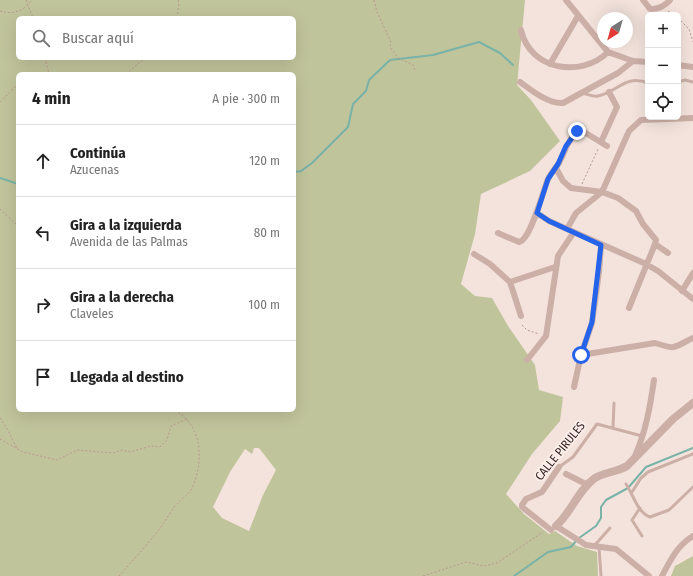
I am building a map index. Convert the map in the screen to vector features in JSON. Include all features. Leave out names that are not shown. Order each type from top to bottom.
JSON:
[{"type":"street","points":[[566,0],[608,52],[633,61],[645,62]]},
{"type":"street","points":[[643,0],[650,12],[667,3]]},
{"type":"street","points":[[550,64],[578,16]]},
{"type":"street","points":[[521,30],[528,49],[538,58],[550,64],[572,66],[588,64],[601,59],[608,52]]},
{"type":"street","points":[[520,82],[556,103],[563,103],[618,73],[633,61]]},
{"type":"street","points":[[681,65],[693,67]]},
{"type":"street","points":[[601,142],[617,108],[609,92]]},
{"type":"street","points":[[567,228],[576,213],[602,192],[626,138],[634,125],[641,120],[693,118]]},
{"type":"street","points":[[498,233],[522,242],[537,213],[548,179],[556,168],[566,146],[577,131],[580,130],[607,146]]},
{"type":"street","points":[[556,168],[567,185],[580,190],[602,192],[618,198],[636,211],[643,224],[654,236],[655,244],[628,308]]},
{"type":"street","points":[[537,213],[549,221],[646,264],[658,271],[693,300]]},
{"type":"street","points":[[527,360],[546,336],[555,267],[560,251],[574,232]]},
{"type":"street","points":[[655,244],[668,253]]},
{"type":"street","points":[[574,387],[581,355],[592,322],[601,245]]},
{"type":"street","points":[[474,254],[490,264],[510,282],[520,316]]},
{"type":"street","points":[[510,282],[555,267]]},
{"type":"street","points":[[682,291],[693,273]]},
{"type":"street","points":[[581,355],[655,343],[673,348],[693,338]]},
{"type":"street","points":[[634,459],[644,436],[654,380]]},
{"type":"street","points":[[649,576],[616,549],[586,545],[554,528],[562,521],[588,485],[603,474],[621,470],[634,459],[673,419],[693,403]]},
{"type":"street","name":"CALLE PIRULES","points":[[554,528],[522,506],[526,499],[542,492],[559,467]]},
{"type":"street","points":[[566,474],[588,485]]},
{"type":"street","points":[[662,576],[676,550],[693,536]]},
{"type":"lane","points":[[681,81],[685,80],[693,82]]},
{"type":"lane","points":[[580,93],[596,96],[609,92],[626,81],[645,83]]},
{"type":"lane","points":[[614,403],[613,428],[644,436]]},
{"type":"lane","name":"CALLE PIRULES","points":[[559,467],[573,457],[597,424],[613,428]]},
{"type":"lane","points":[[631,492],[641,478],[648,472],[693,454]]},
{"type":"lane","points":[[626,484],[635,502],[647,516],[655,516],[671,508],[693,487]]},
{"type":"lane","points":[[640,508],[632,520],[642,536]]},
{"type":"lane","points":[[601,576],[597,546],[610,528]]},
{"type":"path","points":[[26,0],[31,16]]},
{"type":"path","points":[[0,11],[11,14],[28,6],[32,0]]},
{"type":"path","points":[[177,16],[180,4],[178,0]]},
{"type":"path","points":[[374,0],[377,12],[391,42],[390,47],[398,58],[413,65],[415,70]]},
{"type":"path","points":[[667,3],[668,10],[670,12]]},
{"type":"path","points":[[0,15],[3,12]]},
{"type":"path","points":[[681,21],[689,29],[693,42]]},
{"type":"path","points":[[46,60],[50,72]]},
{"type":"path","points":[[128,72],[143,60]]},
{"type":"path","points":[[0,102],[16,86]]},
{"type":"path","points":[[580,190],[601,142]]},
{"type":"path","points":[[0,209],[16,224]]},
{"type":"path","points":[[522,325],[527,330],[546,336]]},
{"type":"path","points":[[119,576],[160,527],[176,505],[186,497],[193,486],[199,455],[196,431],[187,419],[177,412]]},
{"type":"path","points":[[0,418],[18,450]]},
{"type":"path","points":[[0,439],[18,450],[34,456],[57,460],[78,450],[113,453],[122,450],[130,452],[147,446],[160,447],[167,440],[171,426],[187,419]]},
{"type":"path","points":[[423,576],[466,562],[484,566],[497,563],[544,532],[554,528]]},
{"type":"green space","points":[[0,0],[525,0],[517,85],[531,100],[560,141],[530,171],[481,194],[475,234],[461,284],[475,296],[492,298],[508,326],[535,365],[539,390],[563,397],[560,421],[532,454],[506,494],[524,514],[549,534],[555,531],[577,546],[597,552],[598,576],[0,576]],"holes":[[[254,448],[259,448],[276,470],[263,495],[249,531],[222,518],[213,507],[230,472],[245,449],[252,454]]]},
{"type":"green space","points":[[693,556],[693,576],[671,576],[675,566]]},
{"type":"waterway","points":[[296,172],[301,171],[312,163],[348,127],[353,104],[366,91],[369,80],[390,60],[433,55],[479,42],[500,53],[513,65]]},
{"type":"waterway","points":[[0,178],[16,183]]},
{"type":"waterway","points":[[579,538],[596,526],[601,518],[601,507],[606,500],[628,488],[646,467],[693,448]]},
{"type":"waterway","points":[[514,576],[548,552],[571,547],[576,541]]},
{"type":"route","points":[[577,131],[566,146],[556,168],[550,174],[537,213],[549,221],[601,245],[592,322],[581,355]]}]
